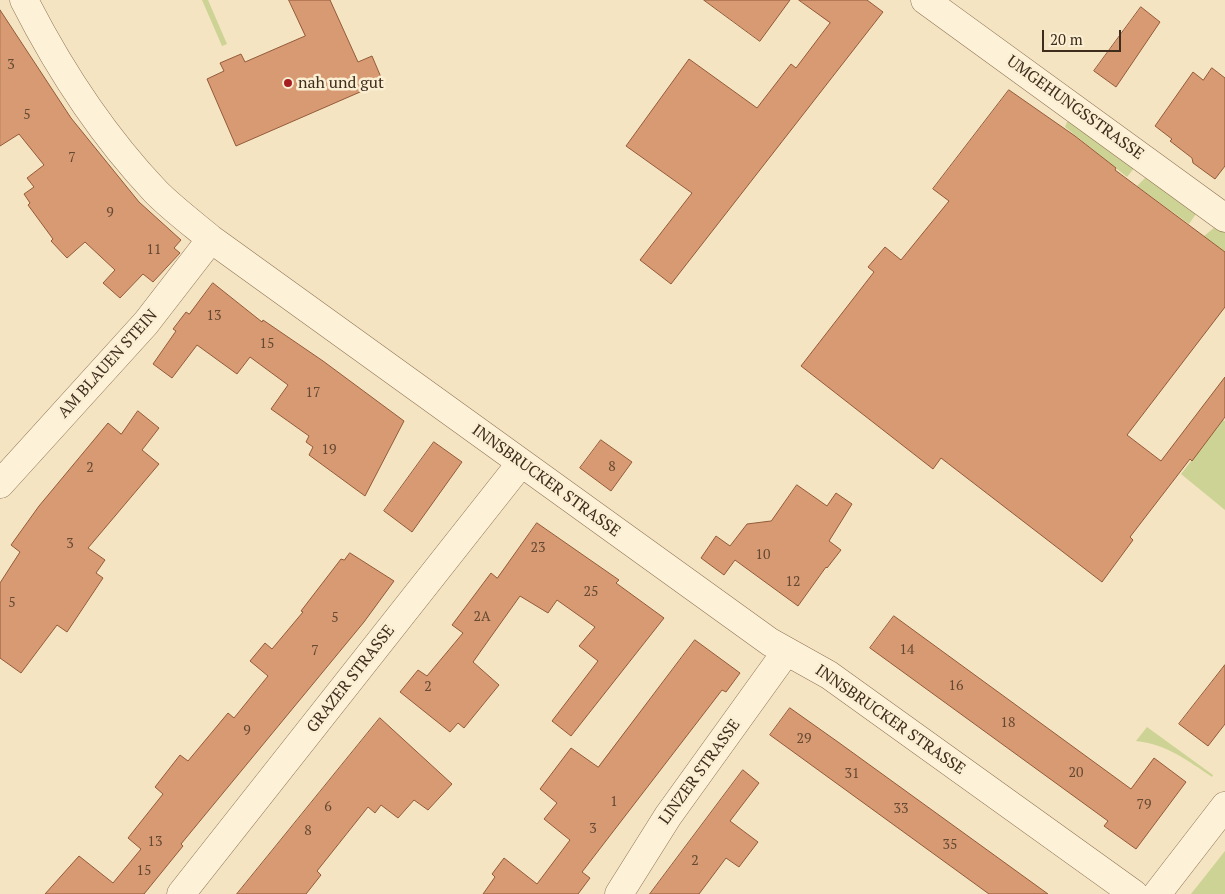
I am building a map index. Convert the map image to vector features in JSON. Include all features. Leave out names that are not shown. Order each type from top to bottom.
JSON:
[{"type":"street","name":"INNSBRUCKER STRASSE","points":[[24,0],[68,78],[110,138],[157,192],[211,240],[786,652],[829,675],[1134,894]]},
{"type":"street","name":"UMGEHUNGSSTRASSE","points":[[925,0],[1225,218]]},
{"type":"street","name":"AM BLAUEN STEIN","points":[[0,484],[146,323],[211,240]]},
{"type":"street","name":"GRAZER STRASSE","points":[[181,894],[521,463]]},
{"type":"street","name":"LINZER STRASSE","points":[[619,894],[668,816],[786,652]]},
{"type":"street","points":[[1157,894],[1225,806]]},
{"type":"green space","points":[[202,0],[208,0],[227,44],[222,46]]},
{"type":"green space","points":[[1075,119],[1135,167],[1127,177],[1065,127],[1067,122]]},
{"type":"green space","points":[[1147,176],[1200,208],[1189,224],[1137,186]]},
{"type":"green space","points":[[1215,227],[1225,227],[1225,252],[1204,236]]},
{"type":"green space","points":[[1223,420],[1225,421],[1225,510],[1181,474]]},
{"type":"green space","points":[[1147,727],[1213,775],[1212,777],[1167,749],[1136,741]]},
{"type":"green space","points":[[1225,851],[1225,894],[1191,894]]},
{"type":"building","name":"nah und gut","points":[[289,0],[330,0],[358,62],[372,56],[383,82],[236,146],[207,79],[224,71],[220,63],[241,54],[245,62],[305,36]]},
{"type":"building","points":[[704,0],[790,0],[760,41]]},
{"type":"building","points":[[799,0],[867,0],[883,12],[671,284],[640,260],[692,193],[626,146],[689,59],[757,108],[791,64],[796,68],[830,23]]},
{"type":"building","points":[[1141,7],[1160,22],[1116,87],[1094,71]]},
{"type":"building","points":[[0,10],[71,118],[139,202],[181,240],[174,248],[180,253],[153,282],[143,274],[120,298],[103,283],[115,270],[85,242],[67,258],[51,241],[53,239],[28,205],[30,203],[24,194],[34,187],[27,178],[44,165],[19,134],[0,146]]},
{"type":"building","points":[[1212,68],[1225,78],[1225,166],[1215,179],[1193,163],[1192,158],[1170,141],[1172,139],[1155,126],[1193,72],[1203,80]]},
{"type":"building","points":[[1009,90],[1075,136],[1116,168],[1115,170],[1225,252],[1225,307],[1127,435],[1161,461],[1225,377],[1225,417],[1130,537],[1133,540],[1102,582],[941,458],[933,469],[801,366],[874,272],[868,267],[885,247],[901,260],[949,201],[933,189]]},
{"type":"building","points":[[213,283],[262,322],[263,320],[323,361],[404,421],[365,496],[309,455],[313,447],[306,442],[309,436],[271,409],[288,385],[250,357],[237,374],[197,345],[172,378],[153,364],[176,331],[173,329],[186,312],[189,314]]},
{"type":"building","points":[[138,411],[159,428],[142,450],[159,464],[88,548],[105,560],[96,573],[103,578],[67,632],[57,625],[21,673],[0,658],[0,583],[20,552],[11,545],[39,506],[108,423],[121,434]]},
{"type":"building","points":[[601,440],[632,462],[611,491],[580,468]]},
{"type":"building","points":[[434,442],[462,462],[412,532],[384,511]]},
{"type":"building","points":[[797,485],[827,506],[836,493],[852,504],[829,541],[841,550],[826,567],[798,606],[735,560],[724,575],[701,558],[716,536],[730,546],[747,524],[771,521]]},
{"type":"building","points":[[537,523],[619,580],[616,583],[664,618],[571,736],[552,721],[598,661],[579,646],[595,627],[557,600],[548,613],[520,596],[473,662],[499,685],[464,728],[458,723],[450,732],[400,692],[418,670],[427,676],[463,633],[452,625],[491,573],[497,578]]},
{"type":"building","points":[[350,553],[394,581],[364,622],[181,844],[183,846],[144,894],[45,894],[79,856],[113,883],[141,849],[128,838],[163,794],[155,787],[180,755],[188,761],[228,713],[234,718],[268,676],[250,661],[265,643],[272,649],[303,612],[301,611],[341,559],[344,560]]},
{"type":"building","points":[[894,616],[1131,789],[1154,758],[1186,782],[1136,849],[1104,826],[1108,821],[870,648]]},
{"type":"building","points":[[695,640],[740,673],[726,692],[722,690],[582,872],[590,878],[578,894],[483,894],[495,877],[492,874],[504,858],[537,884],[570,840],[544,819],[557,803],[540,789],[571,748],[598,767]]},
{"type":"building","points":[[1225,665],[1225,724],[1208,746],[1179,724]]},
{"type":"building","points":[[790,708],[1048,894],[989,894],[770,735]]},
{"type":"building","points":[[380,718],[452,784],[428,810],[414,800],[398,818],[381,805],[375,813],[368,807],[317,871],[321,875],[306,894],[237,894]]},
{"type":"building","points":[[743,770],[759,783],[730,821],[758,842],[739,867],[726,858],[699,894],[650,894]]},
{"type":"place","name":"nah und gut","points":[[288,83]]}]
